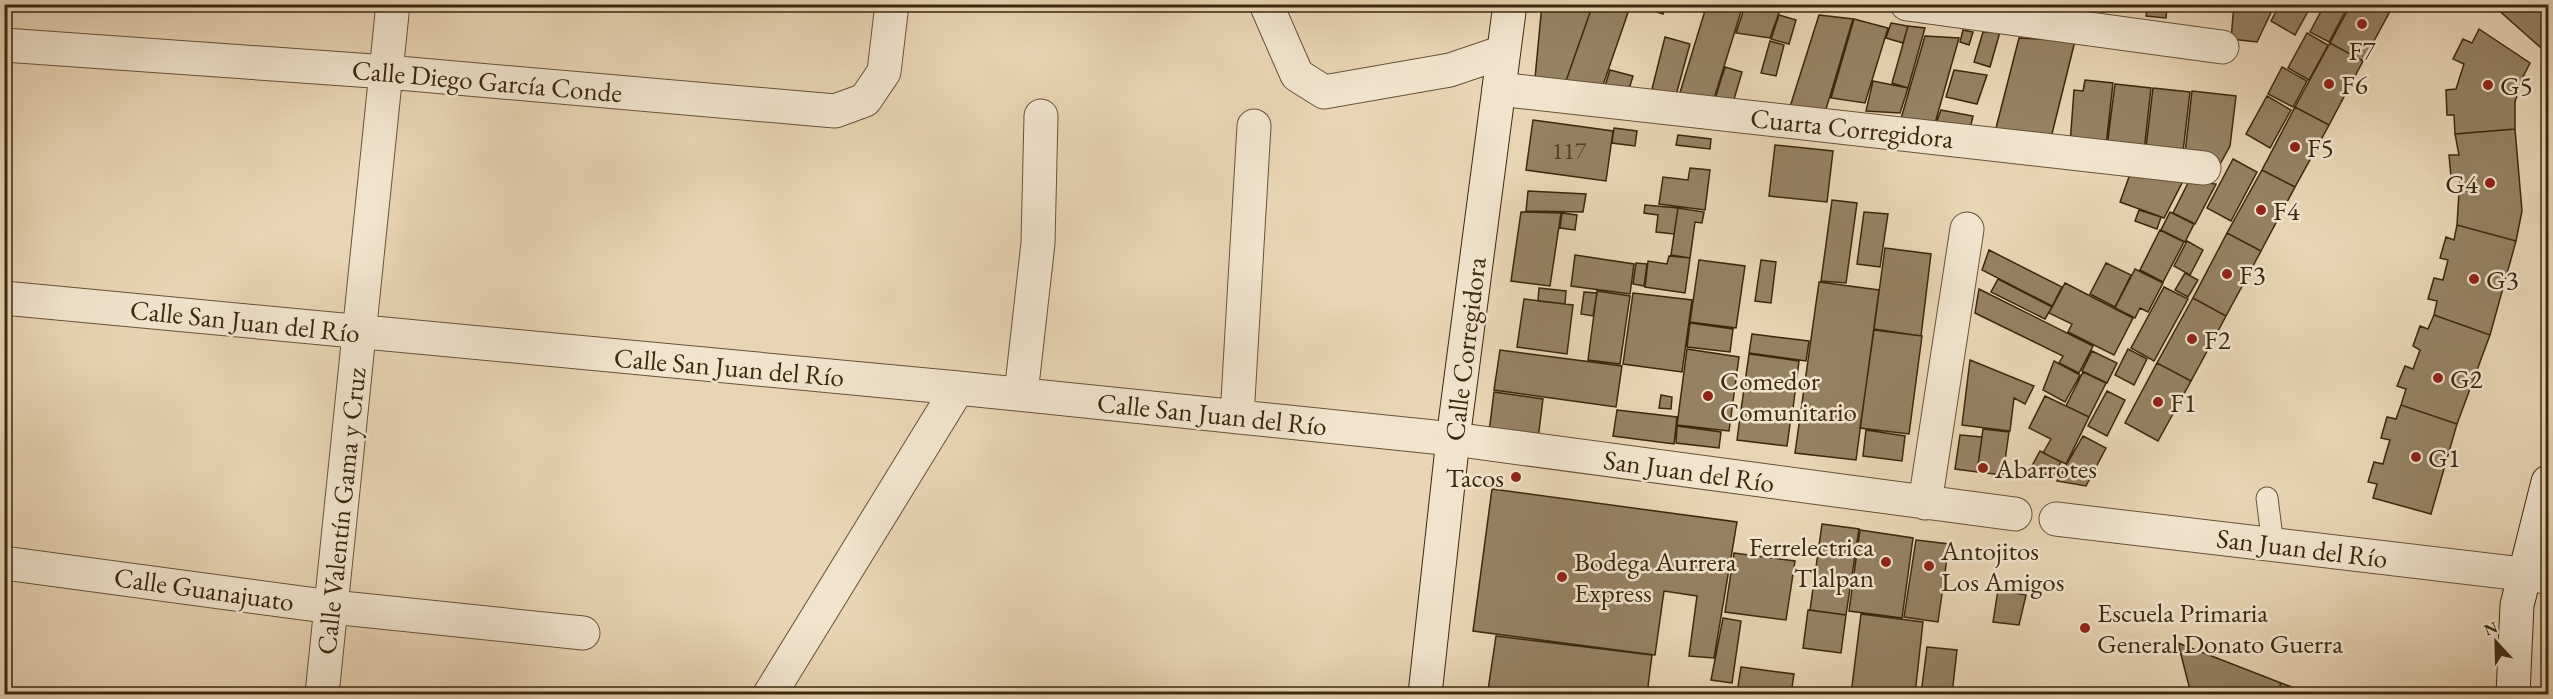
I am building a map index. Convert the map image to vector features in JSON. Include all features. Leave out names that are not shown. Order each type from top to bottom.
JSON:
[{"type":"street","name":"Calle Valentín Gama y Cruz","points":[[322,694],[393,4]]},
{"type":"street","name":"Calle Diego García Conde","points":[[4,45],[387,72],[836,111],[865,100],[884,72],[892,4]]},
{"type":"street","points":[[1266,4],[1298,75],[1324,92],[1450,70],[1503,52]]},
{"type":"street","name":"Calle Corregidora","points":[[1425,694],[1453,439],[1510,4]]},
{"type":"street","points":[[1907,4],[2222,47]]},
{"type":"street","name":"Cuarta Corregidora","points":[[1499,88],[2204,168]]},
{"type":"street","points":[[1021,394],[1038,243],[1041,116]]},
{"type":"street","points":[[1237,417],[1254,126]]},
{"type":"street","points":[[1925,503],[1967,229]]},
{"type":"street","name":"Calle San Juan del Río","points":[[4,298],[1021,394],[1453,439]]},
{"type":"street","points":[[770,694],[958,388]]},
{"type":"street","name":"San Juan del Río","points":[[1453,439],[2015,514]]},
{"type":"street","points":[[2513,694],[2517,606],[2536,576],[2548,482]]},
{"type":"street","name":"San Juan del Río","points":[[2056,519],[2536,576]]},
{"type":"street","name":"Calle Guanajuato","points":[[4,563],[332,607],[583,633]]},
{"type":"lane","points":[[2267,498],[2273,545]]},
{"type":"building","points":[[1542,4],[1593,4],[1566,81],[1535,78]]},
{"type":"building","points":[[1593,4],[1631,4],[1603,85],[1566,81]]},
{"type":"building","points":[[1634,4],[1666,4],[1663,14]]},
{"type":"building","points":[[1707,4],[1743,5],[1713,102],[1679,96]]},
{"type":"building","points":[[2064,4],[2104,4],[2104,12],[2064,8]]},
{"type":"building","points":[[2148,4],[2167,4],[2166,18],[2146,16]]},
{"type":"building","points":[[2234,4],[2275,4],[2257,42],[2231,39]]},
{"type":"building","points":[[2280,4],[2312,4],[2295,35],[2271,21]]},
{"type":"building","points":[[2325,4],[2349,4],[2329,42],[2310,32]]},
{"type":"building","name":"F7","points":[[2351,4],[2394,4],[2363,61],[2330,43]]},
{"type":"building","points":[[2498,4],[2548,4],[2548,41],[2540,47],[2495,7]]},
{"type":"building","points":[[1745,6],[1780,10],[1770,38],[1736,33]]},
{"type":"building","points":[[1779,15],[1796,20],[1789,44],[1771,39]]},
{"type":"building","points":[[1819,15],[1853,19],[1824,116],[1789,110]]},
{"type":"building","points":[[1854,19],[1888,28],[1865,103],[1831,98]]},
{"type":"building","points":[[1891,23],[1908,26],[1903,43],[1886,38]]},
{"type":"building","points":[[1908,26],[1925,28],[1908,88],[1892,83]]},
{"type":"building","name":"G5","points":[[2479,29],[2530,63],[2521,81],[2515,102],[2515,129],[2455,134],[2454,115],[2447,115],[2446,90],[2456,89],[2464,64],[2453,59],[2463,39],[2472,43]]},
{"type":"building","points":[[1963,30],[1973,32],[1969,45],[1960,42]]},
{"type":"building","points":[[1983,32],[2000,32],[1990,67],[1974,62]]},
{"type":"building","points":[[2307,33],[2328,45],[2309,80],[2288,68]]},
{"type":"building","points":[[1925,36],[1959,38],[1934,127],[1900,122]]},
{"type":"building","points":[[1665,37],[1690,44],[1676,95],[1652,89]]},
{"type":"building","points":[[2019,38],[2075,41],[2050,142],[1995,132]]},
{"type":"building","points":[[1770,41],[1784,45],[1776,76],[1761,73]]},
{"type":"building","name":"F6","points":[[2330,43],[2363,61],[2329,125],[2295,107]]},
{"type":"building","points":[[1725,67],[1742,72],[1732,106],[1714,102]]},
{"type":"building","points":[[2282,67],[2307,81],[2293,107],[2268,94]]},
{"type":"building","points":[[1610,70],[1633,76],[1628,92],[1605,86]]},
{"type":"building","points":[[1954,70],[1987,75],[1977,104],[1946,97]]},
{"type":"building","points":[[2085,80],[2113,83],[2106,146],[2070,144],[2074,90],[2083,91]]},
{"type":"building","points":[[1873,81],[1908,88],[1900,113],[1866,111]]},
{"type":"building","points":[[2115,84],[2151,88],[2144,151],[2107,147]]},
{"type":"building","points":[[2153,88],[2190,92],[2182,160],[2145,156]]},
{"type":"building","points":[[2192,91],[2236,96],[2230,146],[2219,166],[2184,162]]},
{"type":"building","points":[[2267,96],[2291,110],[2270,148],[2246,134]]},
{"type":"building","name":"F5","points":[[2295,107],[2329,125],[2295,187],[2262,170]]},
{"type":"building","points":[[1941,110],[1973,116],[1969,133],[1935,126]]},
{"type":"building","points":[[1533,120],[1613,131],[1606,181],[1526,170]]},
{"type":"building","points":[[1614,128],[1637,131],[1635,146],[1612,143]]},
{"type":"building","name":"G4","points":[[2515,129],[2522,211],[2516,241],[2457,225],[2460,176],[2451,177],[2449,155],[2459,155],[2455,134]]},
{"type":"building","points":[[1678,135],[1711,139],[1710,149],[1676,145]]},
{"type":"building","points":[[1775,145],[1833,151],[1827,202],[1769,196]]},
{"type":"building","points":[[2233,159],[2257,172],[2231,221],[2207,208]]},
{"type":"building","points":[[1690,168],[1710,170],[1705,210],[1659,204],[1663,177],[1688,180]]},
{"type":"building","name":"F4","points":[[2262,170],[2295,187],[2261,251],[2227,233]]},
{"type":"building","points":[[2130,174],[2183,181],[2164,218],[2120,202]]},
{"type":"building","points":[[2189,181],[2216,184],[2195,224],[2173,213]]},
{"type":"building","points":[[1528,191],[1586,194],[1583,212],[1526,211]]},
{"type":"building","points":[[1832,200],[1857,203],[1846,283],[1821,281]]},
{"type":"building","points":[[1645,205],[1678,208],[1674,234],[1656,232],[1658,215],[1644,213]]},
{"type":"building","points":[[1678,208],[1704,212],[1702,223],[1695,222],[1690,258],[1671,255]]},
{"type":"building","points":[[2139,210],[2161,217],[2157,229],[2135,221]]},
{"type":"building","points":[[1521,212],[1561,213],[1550,286],[1511,281]]},
{"type":"building","points":[[1864,212],[1888,214],[1880,267],[1857,264]]},
{"type":"building","points":[[2170,212],[2194,224],[2185,242],[2161,230]]},
{"type":"building","points":[[1562,213],[1577,215],[1575,230],[1560,228]]},
{"type":"building","name":"G3","points":[[2457,225],[2516,241],[2490,335],[2434,315],[2437,301],[2428,299],[2434,278],[2443,280],[2448,260],[2440,258],[2446,237],[2454,240]]},
{"type":"building","points":[[2160,230],[2184,242],[2163,282],[2140,270]]},
{"type":"building","name":"F3","points":[[2227,233],[2261,251],[2226,316],[2193,298]]},
{"type":"building","points":[[2187,241],[2203,250],[2190,275],[2174,266]]},
{"type":"building","points":[[1885,248],[1931,254],[1921,336],[1874,329]]},
{"type":"building","points":[[1989,250],[2062,287],[2052,306],[1982,270]]},
{"type":"building","points":[[1575,255],[1634,264],[1630,294],[1571,286]]},
{"type":"building","points":[[1669,256],[1690,258],[1685,293],[1645,287],[1648,261],[1667,264]]},
{"type":"building","points":[[1699,260],[1745,266],[1736,328],[1690,322]]},
{"type":"building","points":[[1761,260],[1776,262],[1771,303],[1755,301]]},
{"type":"building","points":[[1636,263],[1647,264],[1644,286],[1633,284]]},
{"type":"building","points":[[2106,263],[2131,275],[2115,307],[2090,294]]},
{"type":"building","points":[[2135,269],[2163,283],[2148,312],[2140,308],[2135,318],[2115,308]]},
{"type":"building","points":[[2185,273],[2198,280],[2188,297],[2175,290]]},
{"type":"building","points":[[1998,279],[2052,307],[2045,319],[1991,292]]},
{"type":"building","points":[[1819,282],[1879,290],[1856,460],[1795,453]]},
{"type":"building","points":[[2065,283],[2133,318],[2114,355],[2068,332],[2072,324],[2049,313]]},
{"type":"building","points":[[2164,287],[2188,299],[2154,361],[2131,348]]},
{"type":"building","points":[[1539,288],[1566,291],[1565,304],[1538,301]]},
{"type":"building","points":[[1979,289],[2093,346],[2079,373],[2059,363],[2063,356],[1975,313]]},
{"type":"building","points":[[1597,291],[1630,296],[1620,364],[1588,360]]},
{"type":"building","points":[[1584,292],[1597,293],[1593,316],[1581,314]]},
{"type":"building","points":[[1633,293],[1692,300],[1682,372],[1623,364]]},
{"type":"building","name":"F2","points":[[2193,298],[2226,316],[2191,381],[2157,363]]},
{"type":"building","points":[[1524,299],[1573,305],[1567,354],[1517,347]]},
{"type":"building","name":"G2","points":[[2434,315],[2490,335],[2457,424],[2401,405],[2406,389],[2397,386],[2405,366],[2413,369],[2420,350],[2413,346],[2420,326],[2428,329]]},
{"type":"building","points":[[1690,323],[1733,329],[1730,352],[1687,347]]},
{"type":"building","points":[[1874,330],[1922,336],[1909,434],[1860,428]]},
{"type":"building","points":[[1752,334],[1809,341],[1806,361],[1749,353]]},
{"type":"building","points":[[1687,349],[1739,357],[1729,431],[1677,425]]},
{"type":"building","points":[[2128,349],[2147,359],[2134,385],[2115,375]]},
{"type":"building","points":[[1500,350],[1622,366],[1616,407],[1494,390]]},
{"type":"building","points":[[2092,351],[2117,363],[2107,383],[2082,371]]},
{"type":"building","points":[[1749,354],[1799,361],[1792,416],[1741,410]]},
{"type":"building","points":[[1970,360],[2034,386],[2025,404],[2014,398],[2010,431],[1962,425]]},
{"type":"building","points":[[2054,361],[2080,375],[2065,402],[2043,390]]},
{"type":"building","name":"F1","points":[[2157,363],[2191,381],[2158,441],[2125,423]]},
{"type":"building","points":[[2083,372],[2106,383],[2089,417],[2066,406]]},
{"type":"building","points":[[2107,391],[2125,400],[2107,436],[2088,426]]},
{"type":"building","points":[[1494,392],[1543,399],[1538,439],[1489,432]]},
{"type":"building","points":[[1661,395],[1672,397],[1671,409],[1659,408]]},
{"type":"building","points":[[2045,396],[2089,417],[2066,464],[2043,453],[2051,439],[2029,428]]},
{"type":"building","name":"G1","points":[[2401,405],[2457,424],[2431,514],[2373,498],[2377,484],[2368,482],[2374,462],[2383,464],[2390,440],[2381,438],[2387,417],[2396,419]]},
{"type":"building","points":[[1617,410],[1677,417],[1674,444],[1613,436]]},
{"type":"building","points":[[1741,410],[1791,417],[1787,446],[1737,440]]},
{"type":"building","points":[[1677,426],[1721,432],[1719,448],[1676,443]]},
{"type":"building","points":[[1983,429],[2009,432],[2003,475],[1977,472]]},
{"type":"building","points":[[1866,430],[1905,436],[1902,461],[1863,456]]},
{"type":"building","points":[[1960,435],[1982,437],[1977,472],[1955,469]]},
{"type":"building","points":[[2083,436],[2106,448],[2086,486],[2057,481]]},
{"type":"building","points":[[2040,451],[2061,462],[2054,475],[2028,473]]},
{"type":"building","points":[[1492,489],[1737,522],[1714,658],[1689,656],[1697,596],[1664,591],[1655,655],[1473,631]]},
{"type":"building","points":[[1822,524],[1859,529],[1846,615],[1810,610]]},
{"type":"building","points":[[1860,530],[1913,538],[1902,618],[1849,611]]},
{"type":"building","points":[[1916,540],[1949,544],[1938,622],[1904,617]]},
{"type":"building","points":[[1734,553],[1795,561],[1786,620],[1725,612]]},
{"type":"building","points":[[1998,590],[2026,595],[2019,625],[1993,622]]},
{"type":"building","points":[[1808,610],[1846,615],[1841,653],[1803,648]]},
{"type":"building","points":[[1861,614],[1923,622],[1915,694],[1851,694]]},
{"type":"building","points":[[1723,618],[1741,621],[1732,683],[1711,680]]},
{"type":"building","points":[[1496,636],[1652,655],[1647,694],[1525,694],[1488,690]]},
{"type":"building","points":[[2178,643],[2281,683],[2277,694],[2191,694]]},
{"type":"building","points":[[1927,647],[1957,650],[1952,694],[1921,694]]},
{"type":"building","points":[[1741,667],[1794,674],[1791,694],[1737,693]]},
{"type":"building","points":[[2281,683],[2310,694],[2277,694]]},
{"type":"place","name":"F7","points":[[2362,24]]},
{"type":"place","name":"F6","points":[[2329,84]]},
{"type":"place","name":"G5","points":[[2488,85]]},
{"type":"place","name":"F5","points":[[2295,147]]},
{"type":"place","name":"G4","points":[[2490,183]]},
{"type":"place","name":"F4","points":[[2261,210]]},
{"type":"place","name":"F3","points":[[2227,274]]},
{"type":"place","name":"G3","points":[[2474,279]]},
{"type":"place","name":"F2","points":[[2192,339]]},
{"type":"place","name":"G2","points":[[2438,378]]},
{"type":"place","name":"Comedor Comunitario","points":[[1708,396]]},
{"type":"place","name":"F1","points":[[2158,402]]},
{"type":"place","name":"G1","points":[[2416,457]]},
{"type":"place","name":"Abarrotes","points":[[1983,468]]},
{"type":"place","name":"Tacos","points":[[1516,477]]},
{"type":"place","name":"Ferrelectrica Tlalpan","points":[[1886,562]]},
{"type":"place","name":"Antojitos Los Amigos","points":[[1929,566]]},
{"type":"place","name":"Bodega Aurrera Express","points":[[1562,577]]},
{"type":"place","name":"Escuela Primaria General Donato Guerra","points":[[2085,628]]}]
